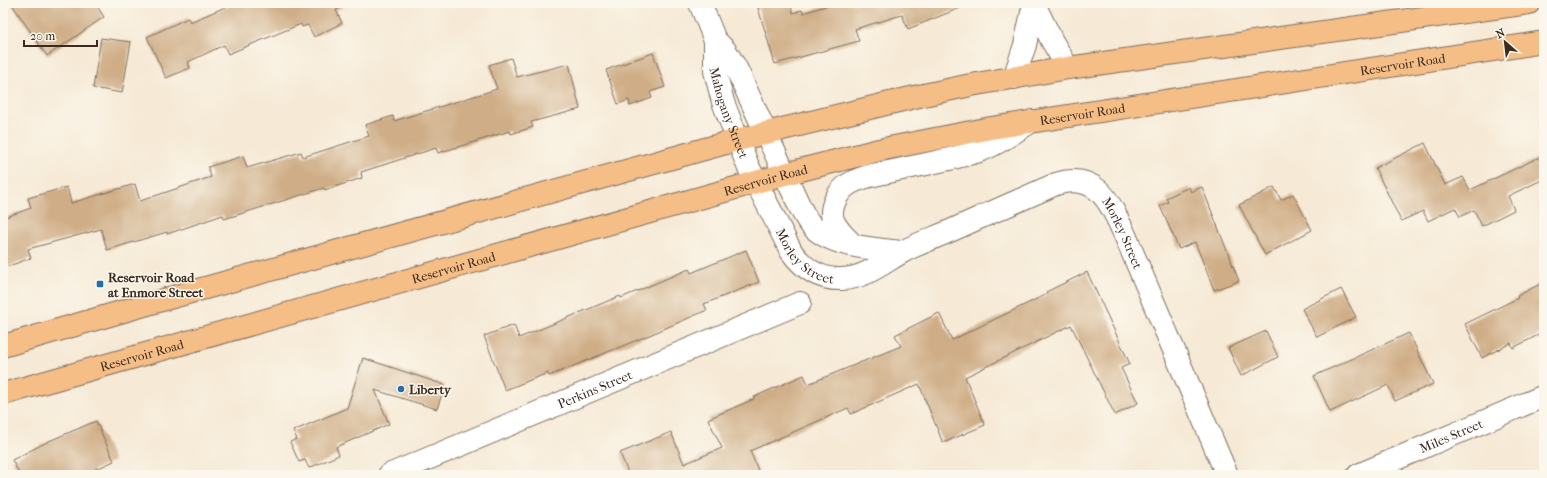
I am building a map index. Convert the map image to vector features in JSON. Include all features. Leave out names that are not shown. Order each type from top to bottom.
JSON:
[{"type":"main road","points":[[3,346],[766,132],[919,96],[1068,68],[1529,3]]},
{"type":"main road","name":"Reservoir Road","points":[[3,394],[786,174],[878,150],[1032,120],[1544,42]]},
{"type":"street","name":"Mahogany Street","points":[[700,3],[715,40],[732,60],[766,132]]},
{"type":"street","points":[[1034,3],[1052,41],[1068,68]]},
{"type":"street","points":[[1014,78],[1025,45],[1034,3]]},
{"type":"street","name":"Mahogany Street","points":[[715,40],[715,71],[723,102],[737,140],[756,183]]},
{"type":"street","points":[[852,244],[837,227],[832,214],[835,202],[842,190],[848,185],[881,173],[976,152],[993,145],[1032,120]]},
{"type":"street","name":"Morley Street","points":[[766,132],[803,212],[814,228],[830,238],[872,249],[902,252]]},
{"type":"street","name":"Morley Street","points":[[756,183],[791,251],[798,260],[812,272],[828,279],[848,279],[878,268],[902,252],[1056,184],[1073,180],[1090,184],[1104,197],[1117,217],[1227,475]]},
{"type":"street","name":"Perkins Street","points":[[389,475],[800,303]]},
{"type":"street","name":"Miles Street","points":[[1358,475],[1544,396]]},
{"type":"building","points":[[11,3],[95,3],[104,17],[47,56]]},
{"type":"building","points":[[235,3],[350,4],[336,10],[342,23],[314,37],[308,25],[302,27],[301,24],[228,54],[224,45],[188,62],[190,68],[166,78],[147,37],[188,18],[190,22]]},
{"type":"building","points":[[775,3],[790,3],[793,13],[802,10],[803,13],[835,3],[970,4],[908,29],[902,15],[855,29],[859,41],[775,64],[758,8]]},
{"type":"building","points":[[101,38],[131,42],[122,93],[93,88]]},
{"type":"building","points":[[653,53],[665,87],[650,92],[652,98],[630,106],[629,100],[618,104],[606,70]]},
{"type":"building","points":[[511,58],[517,77],[569,64],[580,109],[531,122],[533,127],[511,134],[510,131],[438,153],[436,148],[361,172],[362,178],[325,190],[324,188],[224,219],[223,215],[167,234],[167,232],[107,250],[101,229],[28,249],[31,258],[3,268],[3,218],[31,208],[28,198],[67,187],[71,203],[135,184],[140,201],[211,177],[208,167],[243,156],[247,168],[301,152],[303,157],[369,136],[365,125],[393,116],[394,121],[497,89],[489,65]]},
{"type":"building","points":[[1425,143],[1445,185],[1463,177],[1470,190],[1544,155],[1544,179],[1508,196],[1514,210],[1482,226],[1474,210],[1460,217],[1455,208],[1428,221],[1423,211],[1401,221],[1375,168]]},
{"type":"building","points":[[1189,187],[1191,192],[1202,187],[1239,281],[1214,290],[1195,242],[1179,249],[1160,206],[1168,202],[1166,198]]},
{"type":"building","points":[[1274,187],[1281,200],[1293,194],[1312,230],[1265,255],[1239,205]]},
{"type":"building","points":[[746,250],[759,282],[704,304],[707,310],[652,334],[549,376],[548,373],[505,390],[484,336],[514,325],[519,338],[620,296],[621,298],[689,269],[691,273]]},
{"type":"building","points":[[1087,272],[1130,364],[1121,368],[1138,403],[1115,415],[1071,325],[965,377],[985,425],[943,443],[919,384],[851,414],[848,408],[750,451],[760,475],[629,475],[620,453],[671,432],[684,464],[722,448],[708,419],[754,399],[754,397],[804,375],[808,384],[901,346],[895,335],[939,313],[952,340],[1047,294],[1046,292]]},
{"type":"building","points":[[1544,282],[1544,332],[1513,348],[1511,343],[1482,358],[1465,324],[1518,298],[1517,296]]},
{"type":"building","points":[[1341,289],[1356,317],[1317,337],[1302,309]]},
{"type":"building","points":[[1266,331],[1278,357],[1241,376],[1228,348]]},
{"type":"building","points":[[1409,333],[1433,384],[1395,401],[1388,385],[1330,412],[1314,376]]},
{"type":"building","points":[[363,358],[445,385],[437,409],[375,390],[389,424],[336,447],[339,455],[309,468],[305,460],[299,462],[290,442],[297,439],[293,431],[347,408]]},
{"type":"building","points":[[96,421],[114,461],[94,470],[96,475],[20,475],[12,460],[49,441]]},
{"type":"place","name":"Reservoir Road at Enmore Street","points":[[100,284]]},
{"type":"place","name":"Liberty","points":[[401,389]]}]
